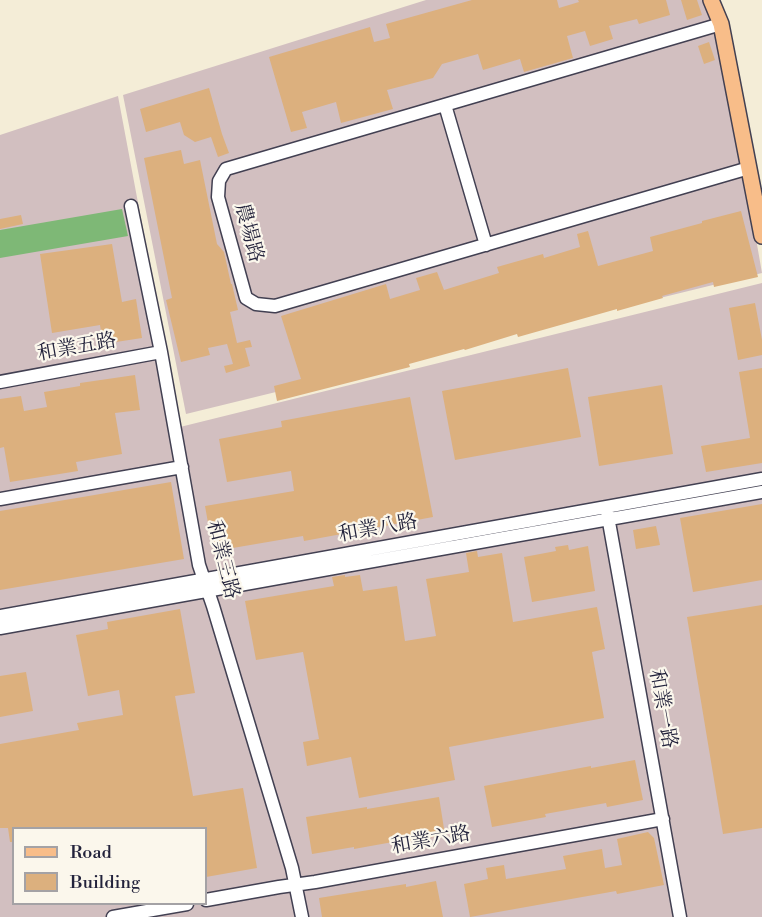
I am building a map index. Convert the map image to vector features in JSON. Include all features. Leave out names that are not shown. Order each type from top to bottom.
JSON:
[{"type":"main road","points":[[711,0],[721,24],[762,236]]},
{"type":"street","name":"農場路","points":[[721,24],[226,169],[219,181],[218,197],[246,298],[256,304],[275,306],[749,168]]},
{"type":"street","points":[[445,105],[486,245]]},
{"type":"street","name":"和業三路","points":[[131,206],[161,352],[199,565],[291,864],[302,917]]},
{"type":"street","name":"和業五路","points":[[0,382],[161,352]]},
{"type":"street","points":[[0,499],[182,467]]},
{"type":"street","name":"和業八路","points":[[0,628],[208,592],[608,513],[762,479]]},
{"type":"street","name":"和業八路","points":[[0,616],[204,579],[608,513],[762,492]]},
{"type":"street","name":"和業一路","points":[[608,513],[680,917]]},
{"type":"street","name":"和業六路","points":[[207,900],[663,819]]},
{"type":"street","points":[[113,917],[176,905]]},
{"type":"shaded area","points":[[426,0],[705,0],[720,33],[762,273],[186,414],[123,95]]},
{"type":"shaded area","points":[[118,96],[180,427],[762,283],[762,917],[0,917],[0,135]]},
{"type":"green space","points":[[122,209],[128,236],[0,258],[0,230]]},
{"type":"building","points":[[472,0],[557,0],[559,8],[579,2],[578,0],[666,0],[670,15],[639,24],[637,19],[609,26],[613,39],[590,46],[585,31],[567,36],[573,58],[524,72],[520,59],[483,70],[478,54],[442,64],[433,78],[387,90],[393,109],[341,123],[336,102],[302,112],[307,128],[291,132],[269,57],[370,27],[374,42],[390,38],[386,24]]},
{"type":"building","points":[[681,0],[697,0],[702,15],[687,20]]},
{"type":"building","points":[[709,42],[715,60],[704,64],[698,46]]},
{"type":"building","points":[[209,88],[229,153],[218,157],[211,137],[195,142],[184,135],[180,122],[146,132],[140,109]]},
{"type":"building","points":[[181,150],[184,164],[200,160],[217,244],[224,252],[238,310],[230,312],[237,343],[250,340],[252,347],[245,348],[250,366],[226,373],[224,366],[233,364],[227,344],[208,348],[210,355],[181,362],[166,300],[172,298],[144,158]]},
{"type":"building","points":[[741,211],[758,277],[714,287],[713,282],[617,311],[617,309],[518,337],[517,334],[409,364],[410,367],[277,401],[274,386],[301,379],[281,316],[386,284],[390,299],[420,290],[416,278],[437,272],[444,290],[499,273],[497,267],[543,254],[544,258],[580,247],[577,234],[588,231],[598,266],[653,251],[650,237]]},
{"type":"building","points":[[21,215],[23,224],[0,229],[0,219]]},
{"type":"building","points":[[112,244],[122,302],[136,299],[142,338],[103,344],[100,325],[52,333],[40,254]]},
{"type":"building","points":[[755,303],[762,340],[762,355],[738,360],[729,308]]},
{"type":"building","points":[[568,368],[581,437],[455,460],[442,391]]},
{"type":"building","points":[[762,368],[762,463],[706,472],[701,446],[750,438],[739,372]]},
{"type":"building","points":[[135,375],[140,410],[115,413],[122,454],[76,462],[78,471],[10,482],[4,447],[0,448],[0,399],[21,396],[24,411],[47,407],[44,392],[80,386],[80,383]]},
{"type":"building","points":[[662,385],[673,454],[599,466],[588,397]]},
{"type":"building","points":[[410,397],[433,517],[304,541],[303,536],[221,550],[215,549],[212,545],[205,506],[294,491],[291,471],[227,482],[219,439],[282,427],[281,421]]},
{"type":"building","points":[[171,482],[184,559],[0,590],[0,511]]},
{"type":"building","points":[[762,504],[762,580],[693,592],[680,518]]},
{"type":"building","points":[[656,526],[660,545],[636,549],[633,530]]},
{"type":"building","points":[[568,545],[569,550],[588,546],[595,591],[532,602],[524,557],[556,551],[555,547]]},
{"type":"building","points":[[477,551],[478,557],[502,553],[513,622],[597,607],[605,649],[592,652],[604,718],[449,747],[455,780],[359,798],[351,757],[307,766],[303,742],[319,739],[303,652],[256,660],[245,601],[334,586],[332,577],[360,575],[363,591],[397,586],[405,641],[436,636],[426,579],[469,572],[466,553]]},
{"type":"building","points":[[762,605],[762,828],[723,834],[687,617]]},
{"type":"building","points":[[180,609],[195,693],[175,696],[193,796],[243,788],[257,868],[207,877],[207,827],[12,827],[12,842],[10,842],[8,828],[0,828],[0,744],[79,730],[77,723],[123,715],[119,690],[88,696],[76,635],[108,629],[107,622]]},
{"type":"building","points":[[26,672],[33,711],[0,717],[0,676]]},
{"type":"building","points":[[635,760],[643,800],[607,807],[606,803],[545,814],[546,817],[492,827],[484,786]]},
{"type":"building","points":[[439,797],[445,835],[312,854],[306,817]]},
{"type":"building","points":[[648,832],[654,838],[664,885],[617,894],[616,891],[470,917],[464,884],[488,879],[486,868],[504,865],[506,879],[566,869],[563,856],[602,849],[605,868],[622,865],[617,839]]},
{"type":"building","points":[[436,881],[443,917],[322,917],[319,898]]}]
